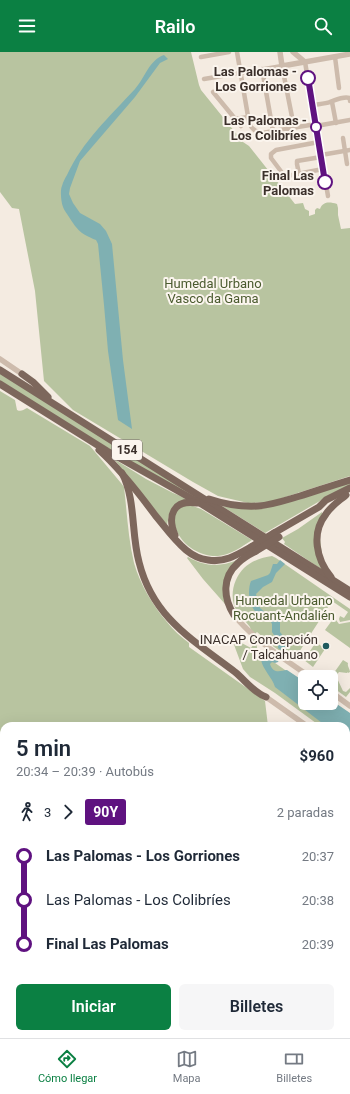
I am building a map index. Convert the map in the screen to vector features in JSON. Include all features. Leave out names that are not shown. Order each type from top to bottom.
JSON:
[{"type":"main road","points":[[0,366],[13,374],[37,393]]},
{"type":"main road","name":"154","points":[[0,370],[196,493],[274,536]]},
{"type":"main road","points":[[22,374],[33,382],[59,407]]},
{"type":"main road","name":"154","points":[[0,384],[87,439],[203,505],[350,597]]},
{"type":"main road","points":[[87,439],[122,473],[180,544],[193,555],[205,560],[212,561],[228,559],[253,549],[292,523],[349,492]]},
{"type":"main road","points":[[122,473],[127,483],[129,492],[139,564],[147,585],[158,604],[184,634],[237,674],[255,691],[266,697]]},
{"type":"main road","points":[[196,493],[227,504],[259,506],[280,502],[350,480]]},
{"type":"main road","points":[[337,582],[329,574],[321,561],[317,547],[317,537],[320,523],[324,516],[349,492]]},
{"type":"main road","points":[[180,544],[174,535],[171,525],[171,517],[174,511],[185,503],[193,502],[203,505]]},
{"type":"main road","points":[[274,536],[350,591]]},
{"type":"main road","points":[[234,615],[226,597],[227,579],[237,564],[253,549]]},
{"type":"street","points":[[201,57],[229,52]]},
{"type":"street","points":[[237,52],[249,124],[253,130],[260,132],[350,120]]},
{"type":"street","points":[[280,52],[294,127]]},
{"type":"street","points":[[293,52],[305,62],[328,196]]},
{"type":"street","points":[[204,79],[350,54]]},
{"type":"street","points":[[335,57],[340,88]]},
{"type":"street","points":[[262,69],[273,130]]},
{"type":"street","points":[[213,92],[241,126]]},
{"type":"street","points":[[313,106],[347,97],[350,98],[350,101]]},
{"type":"street","points":[[332,102],[336,123]]},
{"type":"street","points":[[235,119],[248,117]]},
{"type":"street","points":[[343,138],[347,151],[347,164]]},
{"type":"street","points":[[319,142],[276,150],[271,154],[271,158],[283,174],[287,176],[323,170]]},
{"type":"street","points":[[299,174],[297,161],[347,151]]},
{"type":"street","points":[[0,359],[22,374]]},
{"type":"street","points":[[234,615],[260,641],[300,670]]},
{"type":"street","points":[[266,697],[301,722]]},
{"type":"street","points":[[338,697],[350,706]]},
{"type":"green space","name":"Humedal Urbano Vasco da Gama","points":[[0,52],[191,52],[201,90],[243,142],[249,146],[295,204],[303,203],[305,209],[309,211],[309,216],[315,214],[315,210],[317,208],[320,209],[325,203],[337,204],[341,229],[350,228],[350,476],[270,502],[248,503],[218,496],[73,410],[44,381],[35,291],[19,209],[12,208],[0,192]]},
{"type":"green space","points":[[0,372],[246,527],[127,460],[0,381]]},
{"type":"green space","points":[[0,391],[15,400],[17,410],[21,411],[27,408],[90,446],[121,483],[124,487],[129,535],[134,563],[143,587],[152,602],[172,628],[189,643],[189,647],[265,701],[268,722],[0,722]]},
{"type":"green space","points":[[114,459],[146,479],[186,499],[172,508],[167,525]]},
{"type":"green space","points":[[350,483],[350,486],[325,498],[265,533],[222,506],[238,508]]},
{"type":"green space","points":[[184,506],[193,506],[201,509],[252,540],[236,550],[223,555],[211,556],[197,552],[186,544],[175,526],[175,513]]},
{"type":"green space","points":[[322,512],[318,523],[324,571],[284,544],[285,542],[282,538]]},
{"type":"green space","name":"Humedal Urbano Rocuant-Andalién","points":[[272,556],[350,609],[350,620],[340,622],[340,616],[344,618],[348,612],[332,601],[294,660],[274,647],[257,632],[256,633],[258,651],[298,679],[298,710],[250,677],[243,669],[233,642],[236,640],[251,648],[253,645],[250,627],[238,613],[233,600],[233,590],[236,580],[241,572],[250,563]]},
{"type":"green space","points":[[188,557],[201,563],[213,565],[225,564],[238,560],[234,565],[225,604],[203,579],[187,558]]},
{"type":"green space","points":[[333,619],[339,624],[350,622],[350,648],[325,630]]},
{"type":"green space","points":[[316,642],[325,649],[313,667],[304,660]]},
{"type":"green space","points":[[343,660],[348,663],[350,672],[339,672],[338,673],[338,670],[336,670]]},
{"type":"green space","points":[[338,680],[343,691],[346,692],[350,688],[350,692],[346,697],[338,691]]},
{"type":"green space","name":"Humedal Urbano Rocuant-Andalién","points":[[338,707],[350,714],[350,722],[315,722],[298,710],[338,710]]},
{"type":"water","points":[[164,55],[168,59],[160,63],[135,97],[80,161],[69,194],[80,213],[100,224],[106,231],[112,244],[123,360],[132,429],[118,420],[108,351],[98,244],[96,240],[80,232],[72,222],[63,207],[61,188],[80,151],[106,119],[139,85],[151,65],[159,57]]},
{"type":"water","points":[[280,560],[285,564],[276,573],[272,582],[263,587],[256,594],[260,608],[266,613],[270,612],[277,615],[280,622],[280,632],[285,638],[286,642],[286,654],[278,648],[278,641],[272,632],[272,624],[269,618],[260,615],[254,610],[249,594],[251,581],[268,575],[273,564],[277,564]]},
{"type":"water","points":[[270,653],[279,660],[278,662],[272,662],[270,664],[275,671],[287,670],[298,677],[298,705],[275,687],[261,659],[269,657]]},
{"type":"water","points":[[338,705],[350,713],[350,722],[321,722],[305,710],[338,710]]},
{"type":"bus line","name":"90Y","points":[[308,78],[325,182]]},
{"type":"place","name":"Las Palomas - Los Gorriones","points":[[308,78]]},
{"type":"place","name":"Las Palomas - Los Colibríes","points":[[316,127]]},
{"type":"place","name":"Final Las Palomas","points":[[325,182]]},
{"type":"place","name":"INACAP Concepción / Talcahuano","points":[[326,646]]}]
